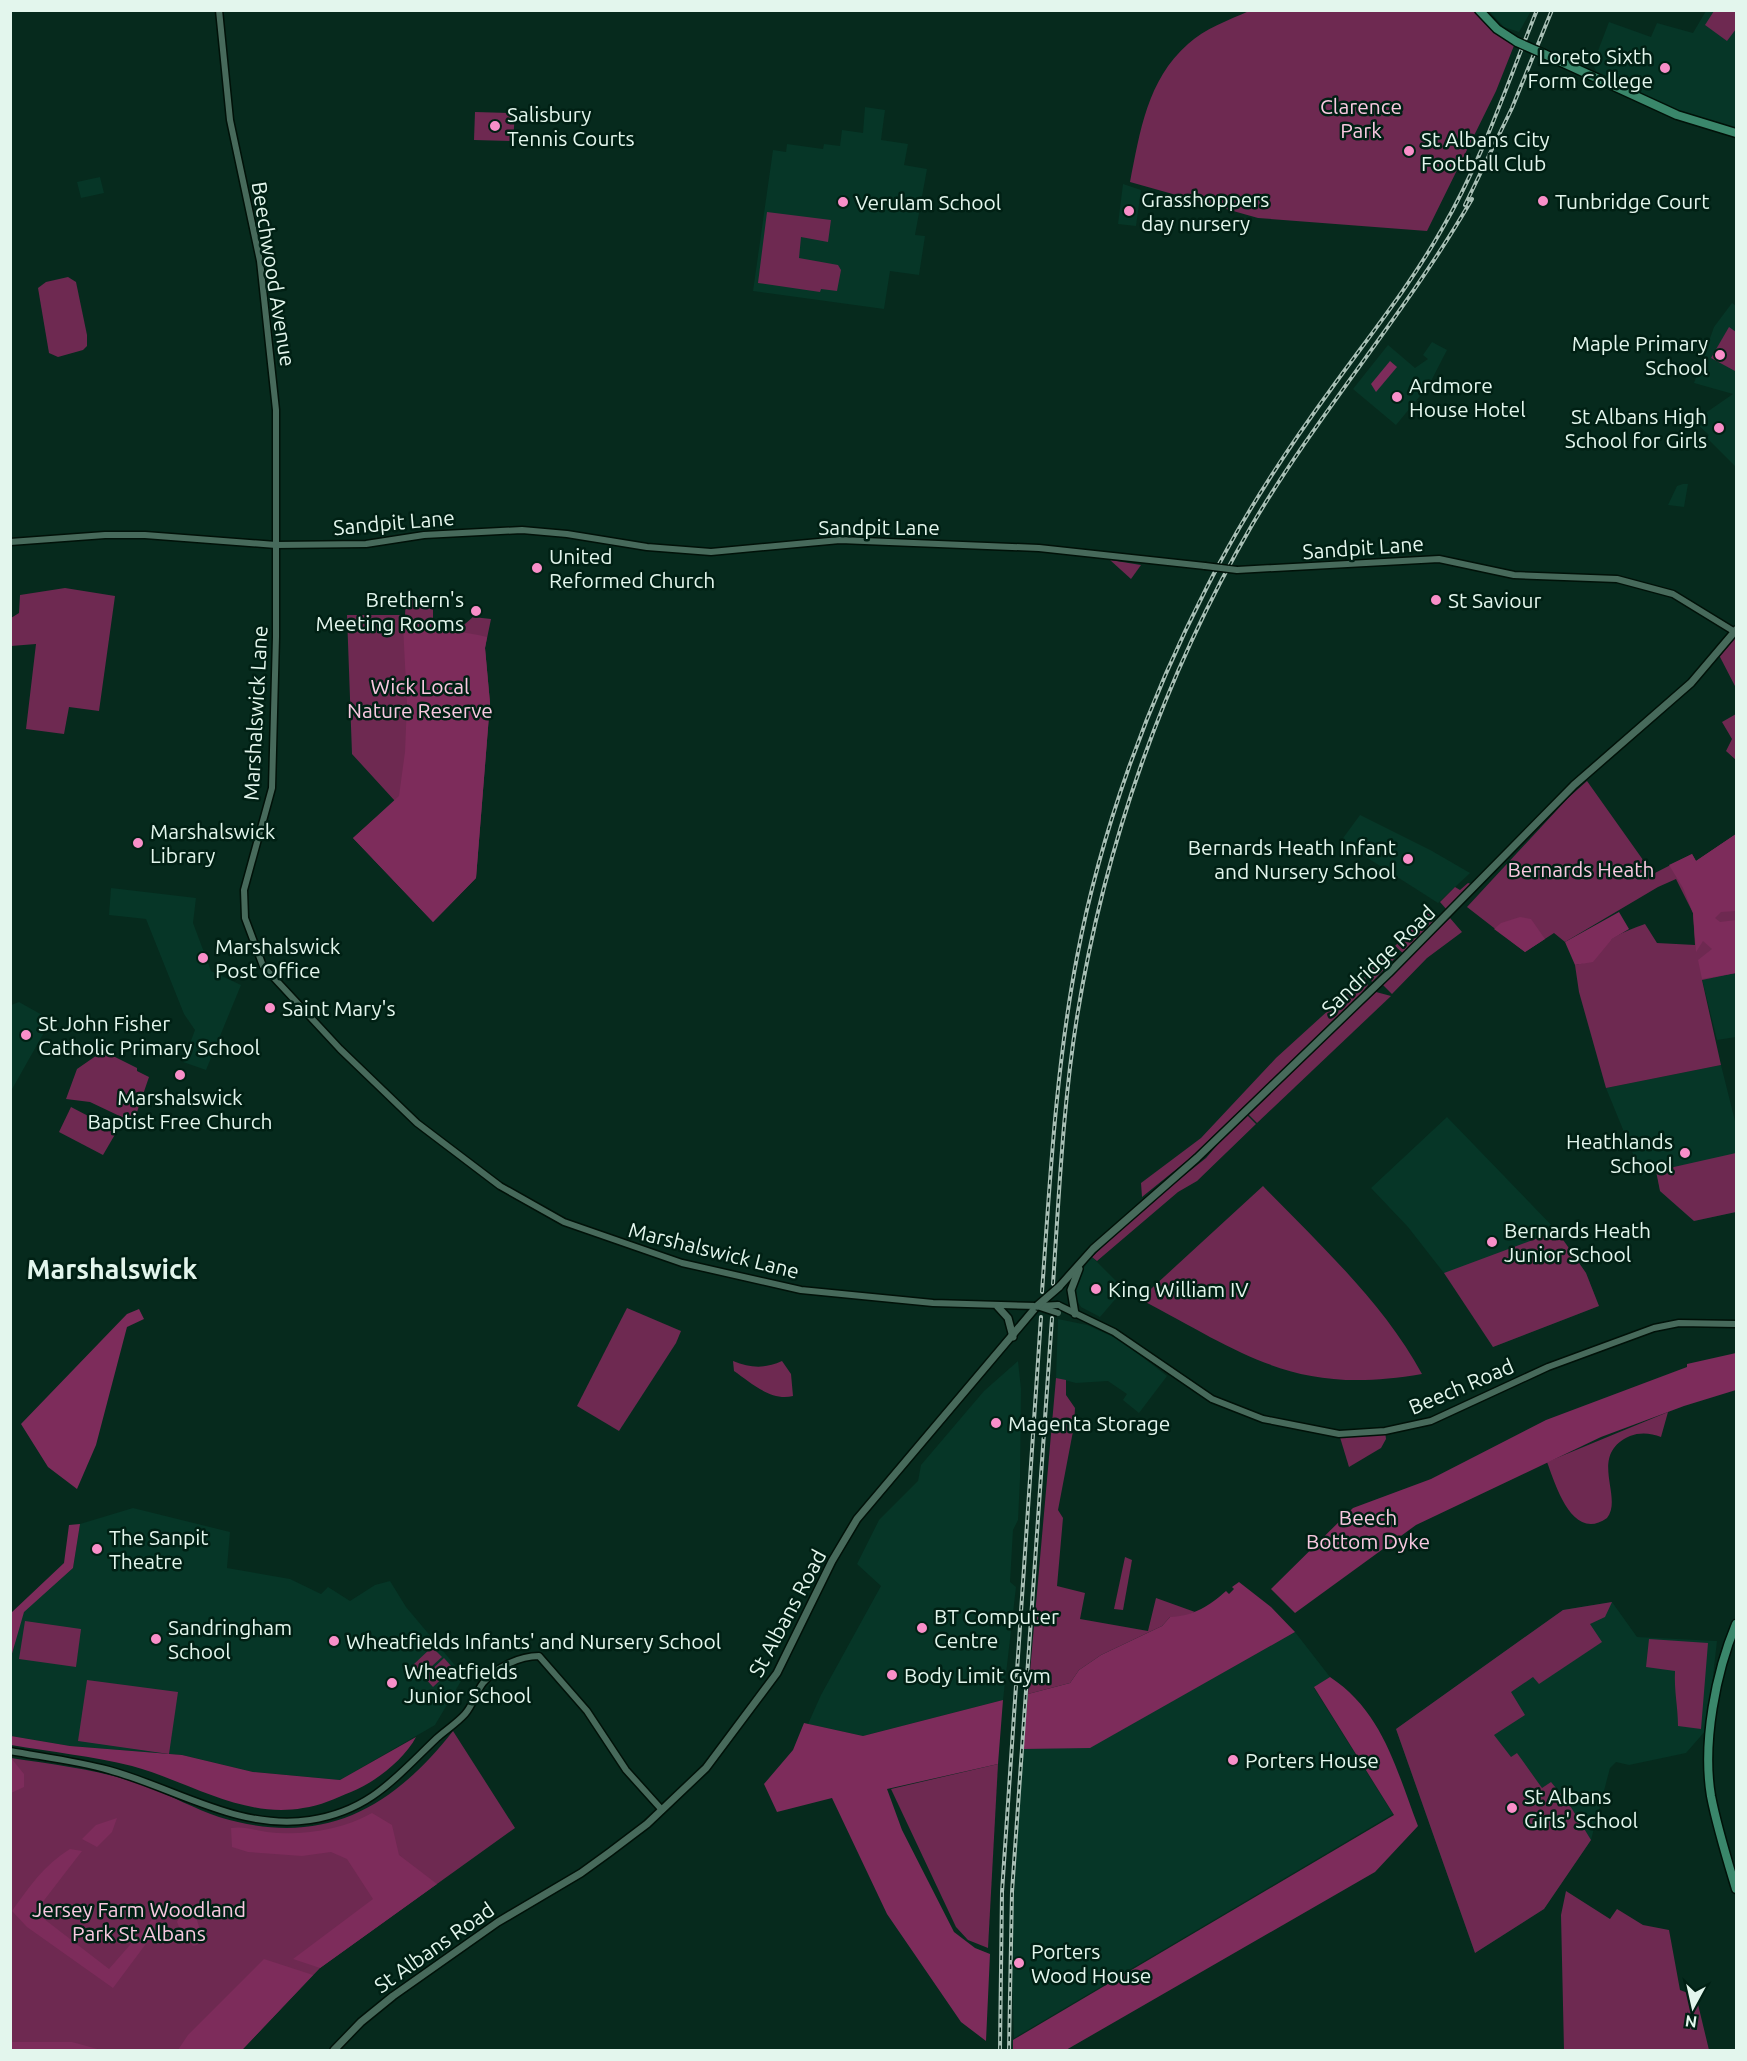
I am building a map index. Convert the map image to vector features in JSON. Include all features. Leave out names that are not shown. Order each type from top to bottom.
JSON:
[{"type":"main road","points":[[1479,10],[1497,29],[1517,42],[1677,115],[1737,133]]},
{"type":"main road","name":"Sandridge Road","points":[[1034,1308],[1059,1287],[1094,1249],[1205,1151],[1389,973],[1574,785],[1691,683],[1736,631]]},
{"type":"main road","points":[[1075,1314],[1071,1290],[1081,1264]]},
{"type":"main road","points":[[998,1306],[1008,1318],[1013,1337]]},
{"type":"main road","name":"St Albans Road","points":[[334,2050],[361,2022],[393,1996],[498,1922],[581,1873],[662,1810],[718,1755],[774,1678],[791,1649],[832,1561],[857,1519],[1013,1337],[1034,1308]]},
{"type":"main road","points":[[1737,1623],[1722,1660],[1718,1680],[1712,1723],[1709,1774],[1718,1823],[1737,1889]]},
{"type":"street","name":"Beechwood Avenue","points":[[219,10],[230,120],[258,252],[269,330],[276,410],[276,545]]},
{"type":"street","name":"Sandpit Lane","points":[[10,542],[105,535],[145,535],[276,545],[366,544],[424,535],[538,531],[616,544],[711,552],[840,540],[1012,546],[1237,570],[1439,559],[1514,575],[1617,579],[1673,594],[1736,631]]},
{"type":"street","name":"Marshalswick Lane","points":[[276,545],[272,788],[244,890],[245,918],[262,966],[340,1049],[417,1123],[449,1149],[519,1198],[587,1232],[682,1263],[801,1290],[848,1296],[1034,1308]]},
{"type":"street","name":"Beech Road","points":[[1034,1308],[1058,1305],[1114,1332],[1189,1385],[1237,1410],[1286,1426],[1350,1434],[1408,1427],[1431,1420],[1548,1367],[1654,1328],[1679,1323],[1737,1324]]},
{"type":"street","name":"Beech Road","points":[[1034,1308],[1075,1314]]},
{"type":"street","points":[[10,1751],[108,1770],[172,1790],[241,1816],[278,1821],[310,1820],[340,1813],[374,1797],[393,1783],[465,1713],[484,1682],[496,1671],[528,1656],[539,1656],[587,1711],[626,1770],[662,1810]]},
{"type":"shaded area","points":[[1531,11],[1519,32],[1504,27],[1490,12]]},
{"type":"shaded area","name":"Loreto Sixth Form College","points":[[1706,11],[1736,11],[1736,129],[1684,115],[1596,71],[1593,64],[1609,22],[1651,37],[1657,23],[1693,33]]},
{"type":"shaded area","name":"Verulam School","points":[[865,107],[885,110],[881,140],[908,144],[904,165],[927,169],[915,235],[925,236],[919,275],[890,271],[884,309],[753,291],[773,150],[786,152],[787,144],[823,149],[824,144],[840,146],[842,130],[863,133]]},
{"type":"shaded area","points":[[100,177],[104,193],[81,198],[77,182]]},
{"type":"shaded area","name":"Grasshoppers day nursery","points":[[1123,184],[1141,190],[1136,226],[1118,224]]},
{"type":"shaded area","points":[[1732,303],[1736,306],[1736,467],[1707,438],[1709,435],[1694,421],[1733,394],[1694,383],[1714,327]]},
{"type":"shaded area","points":[[1432,342],[1447,350],[1429,385],[1396,425],[1353,389],[1388,345],[1415,368],[1428,359],[1423,355]]},
{"type":"shaded area","points":[[1688,484],[1684,507],[1668,505],[1677,486]]},
{"type":"shaded area","name":"Bernards Heath Infant and Nursery School","points":[[1360,815],[1470,873],[1438,903],[1341,841]]},
{"type":"shaded area","points":[[111,888],[196,898],[193,923],[211,971],[241,985],[206,1070],[183,1062],[195,1030],[184,1014],[146,919],[109,915]]},
{"type":"shaded area","points":[[1736,973],[1736,1037],[1717,1040],[1702,979]]},
{"type":"shaded area","name":"St John Fisher Catholic Primary School","points":[[19,1002],[51,1020],[11,1091],[11,1005]]},
{"type":"shaded area","name":"Heathlands School","points":[[1721,1065],[1736,1125],[1736,1212],[1694,1221],[1660,1191],[1656,1171],[1642,1176],[1606,1088]]},
{"type":"shaded area","name":"Bernards Heath Junior School","points":[[1447,1117],[1557,1231],[1586,1273],[1599,1306],[1493,1347],[1454,1286],[1408,1227],[1371,1188]]},
{"type":"shaded area","points":[[1091,1256],[1124,1289],[1100,1317],[1081,1307],[1074,1296],[1078,1278]]},
{"type":"shaded area","points":[[1058,1319],[1087,1325],[1120,1340],[1167,1376],[1139,1413],[1123,1400],[1127,1394],[1108,1381],[1076,1383],[1056,1378]]},
{"type":"shaded area","points":[[1018,1361],[1021,1389],[1020,1478],[1018,1520],[1013,1530],[1010,1582],[1016,1587],[1003,1700],[863,1736],[808,1724],[821,1695],[881,1586],[857,1564],[879,1520],[918,1481],[921,1465],[984,1391]]},
{"type":"shaded area","name":"Sandringham School","points":[[133,1508],[230,1532],[227,1568],[290,1579],[321,1594],[328,1587],[350,1601],[375,1585],[390,1581],[406,1607],[464,1676],[435,1725],[340,1780],[253,1772],[182,1755],[70,1746],[11,1736],[11,1651],[23,1612],[73,1568],[80,1524]]},
{"type":"shaded area","name":"St Albans Girls' School","points":[[1612,1602],[1637,1637],[1717,1641],[1707,1729],[1686,1753],[1629,1765],[1616,1762],[1610,1768],[1591,1840],[1544,1909],[1475,1953],[1396,1729],[1563,1610]]},
{"type":"shaded area","points":[[1295,1632],[1330,1677],[1314,1688],[1393,1814],[1014,2038],[1011,1943],[1023,1749],[1090,1747]]},
{"type":"green space","name":"Clarence Park","points":[[1249,11],[1474,11],[1490,26],[1515,43],[1496,91],[1427,231],[1258,218],[1130,182],[1147,108],[1154,90],[1174,58],[1201,34]]},
{"type":"green space","points":[[1714,11],[1736,11],[1736,29],[1727,41],[1705,25]]},
{"type":"green space","name":"Salisbury Tennis Courts","points":[[475,112],[515,113],[513,141],[474,140]]},
{"type":"green space","points":[[767,212],[831,220],[828,242],[801,237],[799,258],[838,265],[841,270],[837,291],[821,289],[820,292],[758,283]]},
{"type":"green space","points":[[68,277],[76,282],[87,335],[87,346],[83,350],[58,357],[49,353],[38,288],[46,282]]},
{"type":"green space","points":[[1729,327],[1736,332],[1735,371],[1711,358]]},
{"type":"green space","points":[[1390,361],[1397,367],[1376,392],[1371,384]]},
{"type":"green space","points":[[1110,560],[1141,565],[1131,579]]},
{"type":"green space","points":[[65,588],[115,596],[99,711],[69,707],[64,734],[26,729],[36,644],[11,646],[11,618],[19,613],[20,595]]},
{"type":"green space","name":"Wick Local Nature Reserve","points":[[406,596],[433,596],[433,628],[458,630],[473,617],[491,619],[485,648],[490,703],[476,878],[433,922],[353,838],[395,801],[352,754],[347,615],[405,615]]},
{"type":"green space","name":"Wick Local Nature Reserve","points":[[417,621],[434,627],[487,637],[485,648],[490,703],[476,878],[433,922],[353,838],[399,796],[405,752],[407,703],[403,626]]},
{"type":"green space","points":[[1736,635],[1736,688],[1719,655]]},
{"type":"green space","points":[[1736,714],[1736,760],[1726,751],[1732,739],[1722,722]]},
{"type":"green space","name":"Bernards Heath","points":[[1587,781],[1653,874],[1692,854],[1696,861],[1736,834],[1736,973],[1702,980],[1721,1065],[1606,1088],[1579,992],[1575,965],[1594,958],[1613,938],[1645,924],[1657,943],[1695,945],[1693,913],[1676,879],[1658,887],[1565,942],[1554,933],[1525,952],[1467,907],[1568,798]]},
{"type":"green space","points":[[1736,834],[1736,911],[1721,912],[1715,918],[1720,922],[1736,920],[1736,973],[1702,979],[1698,960],[1712,949],[1703,941],[1696,952],[1693,913],[1683,888],[1669,865],[1692,854],[1696,861]]},
{"type":"green space","points":[[1468,883],[1471,884],[1447,910],[1440,902],[1455,887],[1460,890]]},
{"type":"green space","points":[[1430,911],[1443,922],[1406,956],[1395,946]]},
{"type":"green space","points":[[1619,912],[1629,929],[1612,939],[1593,962],[1575,965],[1565,942]]},
{"type":"green space","points":[[1520,917],[1531,919],[1545,939],[1525,952],[1494,929],[1501,923]]},
{"type":"green space","points":[[1450,918],[1462,932],[1427,958],[1392,994],[1382,984]]},
{"type":"green space","points":[[1390,949],[1396,957],[1372,982],[1367,973]]},
{"type":"green space","points":[[1365,977],[1368,985],[1357,999],[1189,1159],[1142,1197],[1141,1183],[1201,1138],[1276,1058]]},
{"type":"green space","points":[[1376,992],[1391,996],[1257,1123],[1247,1113]]},
{"type":"green space","points":[[103,1051],[137,1068],[137,1071],[149,1077],[136,1115],[128,1120],[90,1102],[66,1099],[77,1069]]},
{"type":"green space","points":[[71,1107],[117,1131],[103,1155],[59,1132]]},
{"type":"green space","points":[[1245,1113],[1256,1124],[1197,1181],[1178,1192],[1097,1261],[1092,1257],[1146,1206],[1206,1158]]},
{"type":"green space","points":[[1736,1153],[1736,1212],[1694,1221],[1660,1191],[1656,1171]]},
{"type":"green space","points":[[1263,1186],[1328,1252],[1369,1298],[1389,1322],[1422,1374],[1378,1379],[1339,1379],[1305,1375],[1273,1366],[1242,1353],[1140,1299]]},
{"type":"green space","points":[[1557,1231],[1586,1273],[1599,1306],[1493,1347],[1444,1273]]},
{"type":"green space","points":[[627,1308],[681,1331],[676,1343],[619,1431],[577,1406]]},
{"type":"green space","points":[[139,1309],[144,1319],[127,1327],[96,1445],[77,1489],[48,1467],[21,1424],[127,1314]]},
{"type":"green space","name":"Beech Bottom Dyke","points":[[1736,1353],[1736,1390],[1684,1406],[1601,1437],[1416,1525],[1295,1613],[1271,1589],[1353,1508],[1431,1479],[1546,1420],[1687,1367],[1687,1364]]},
{"type":"green space","points":[[733,1361],[758,1367],[782,1361],[791,1374],[793,1396],[777,1396],[761,1390],[734,1371]]},
{"type":"green space","points":[[1056,1378],[1066,1380],[1066,1395],[1075,1408],[1074,1426],[1058,1510],[1063,1518],[1057,1586],[1085,1593],[1080,1619],[1148,1631],[1156,1598],[1195,1612],[1183,1617],[1170,1617],[1162,1626],[1101,1655],[1079,1670],[1070,1683],[1028,1694]]},
{"type":"green space","points":[[1668,1412],[1661,1437],[1646,1434],[1630,1436],[1617,1444],[1611,1454],[1608,1465],[1612,1499],[1607,1518],[1595,1524],[1584,1523],[1575,1517],[1560,1496],[1547,1462]]},
{"type":"green space","points":[[1385,1431],[1386,1439],[1381,1448],[1349,1467],[1339,1434]]},
{"type":"green space","points":[[80,1524],[73,1568],[24,1612],[11,1657],[11,1613],[64,1563],[69,1525]]},
{"type":"green space","points":[[1125,1557],[1132,1560],[1123,1610],[1114,1609]]},
{"type":"green space","points":[[1239,1582],[1271,1607],[1295,1632],[1090,1748],[1023,1749],[1028,1694],[1070,1683],[1079,1670],[1101,1655],[1162,1626],[1170,1617],[1186,1615],[1201,1609],[1226,1591],[1229,1594],[1234,1589],[1232,1587]]},
{"type":"green space","points":[[1612,1602],[1605,1617],[1590,1624],[1602,1642],[1539,1684],[1533,1677],[1511,1692],[1525,1715],[1494,1735],[1511,1757],[1517,1753],[1542,1788],[1551,1782],[1569,1804],[1591,1840],[1544,1909],[1475,1953],[1396,1729],[1563,1610]]},
{"type":"green space","points":[[25,1621],[81,1629],[76,1667],[19,1659]]},
{"type":"green space","points":[[1649,1639],[1708,1643],[1701,1729],[1678,1726],[1675,1671],[1646,1667]]},
{"type":"green space","points":[[432,1647],[442,1657],[422,1675],[413,1665]]},
{"type":"green space","points":[[444,1658],[453,1668],[433,1687],[424,1677]]},
{"type":"green space","points":[[1330,1677],[1348,1691],[1375,1724],[1386,1743],[1418,1826],[1375,1872],[1066,2050],[1013,2050],[1013,2040],[1394,1815],[1314,1687]]},
{"type":"green space","points":[[87,1680],[178,1692],[169,1754],[78,1741]]},
{"type":"green space","points":[[1003,1700],[998,1764],[887,1789],[902,1830],[954,1932],[975,1948],[990,1954],[986,2041],[961,2022],[887,1914],[832,1798],[777,1812],[764,1784],[793,1750],[804,1723],[863,1736]]},
{"type":"green space","name":"Jersey Farm Woodland Park St Albans","points":[[453,1731],[515,1828],[320,1968],[242,2050],[11,2050],[11,1758],[114,1776],[148,1787],[219,1817],[256,1825],[290,1828],[321,1825],[351,1816],[378,1802],[404,1783]]},
{"type":"green space","points":[[11,1736],[70,1746],[182,1755],[253,1772],[340,1780],[416,1737],[396,1762],[379,1777],[360,1788],[316,1805],[281,1810],[237,1804],[132,1766],[11,1745]]},
{"type":"green space","points":[[11,1758],[24,1774],[24,1787],[11,1793]]},
{"type":"green space","points":[[998,1764],[988,1948],[968,1940],[956,1927],[891,1789]]},
{"type":"green space","points":[[372,1813],[392,1825],[399,1855],[437,1884],[320,1968],[293,1959],[373,1899],[347,1859],[331,1852],[302,1856],[248,1852],[232,1847],[231,1828],[280,1833],[307,1832],[335,1828]]},
{"type":"green space","points":[[117,1818],[112,1832],[97,1847],[82,1839],[96,1825]]},
{"type":"green space","points":[[70,1849],[82,1851],[35,1912],[109,1969],[157,1914],[154,1933],[113,1988],[27,1927],[12,1911],[45,1869]]},
{"type":"green space","points":[[1566,1891],[1610,1919],[1617,1909],[1643,1925],[1669,1930],[1680,1990],[1696,1996],[1709,2050],[1564,2050],[1561,1915]]},
{"type":"green space","points":[[182,1911],[197,1920],[202,1937],[197,1945],[193,1946],[182,1934],[177,1922]]},
{"type":"green space","points":[[264,1959],[313,1975],[242,2050],[178,2050],[188,2035]]},
{"type":"green space","points":[[10,2042],[72,2042],[101,2050],[11,2050]]},
{"type":"railway","points":[[1042,1292],[1059,1082],[1077,957],[1087,909],[1113,814],[1146,721],[1207,587],[1266,483],[1417,269],[1456,203],[1493,122],[1537,10]]},
{"type":"railway","points":[[1465,205],[1512,108],[1552,10]]},
{"type":"railway","points":[[1053,1284],[1068,1083],[1089,952],[1121,825],[1165,701],[1220,582],[1252,525],[1305,442],[1419,282],[1472,199]]},
{"type":"railway","points":[[1000,2050],[1002,1892],[1041,1317]]},
{"type":"railway","points":[[1009,2050],[1012,1892],[1052,1318]]},
{"type":"place","name":"Loreto Sixth Form College","points":[[1665,68]]},
{"type":"place","name":"Salisbury Tennis Courts","points":[[495,126]]},
{"type":"place","name":"St Albans City Football Club","points":[[1409,151]]},
{"type":"place","name":"Tunbridge Court","points":[[1543,201]]},
{"type":"place","name":"Verulam School","points":[[843,202]]},
{"type":"place","name":"Grasshoppers day nursery","points":[[1129,211]]},
{"type":"place","name":"Maple Primary School","points":[[1720,355]]},
{"type":"place","name":"Ardmore House Hotel","points":[[1397,397]]},
{"type":"place","name":"St Albans High School for Girls","points":[[1719,428]]},
{"type":"place","name":"United Reformed Church","points":[[537,568]]},
{"type":"place","name":"St Saviour","points":[[1436,600]]},
{"type":"place","name":"Brethern's Meeting Rooms","points":[[476,611]]},
{"type":"place","name":"Marshalswick Library","points":[[138,843]]},
{"type":"place","name":"Bernards Heath Infant and Nursery School","points":[[1408,859]]},
{"type":"place","name":"Marshalswick Post Office","points":[[203,958]]},
{"type":"place","name":"Saint Mary's","points":[[270,1008]]},
{"type":"place","name":"St John Fisher Catholic Primary School","points":[[26,1035]]},
{"type":"place","name":"Marshalswick Baptist Free Church","points":[[180,1075]]},
{"type":"place","name":"Heathlands School","points":[[1685,1153]]},
{"type":"place","name":"Bernards Heath Junior School","points":[[1492,1242]]},
{"type":"place","name":"King William IV","points":[[1096,1289]]},
{"type":"place","name":"Magenta Storage","points":[[996,1423]]},
{"type":"place","name":"The Sanpit Theatre","points":[[97,1549]]},
{"type":"place","name":"BT Computer Centre","points":[[922,1628]]},
{"type":"place","name":"Sandringham School","points":[[156,1639]]},
{"type":"place","name":"Wheatfields Infants' and Nursery School","points":[[334,1641]]},
{"type":"place","name":"Body Limit Gym","points":[[892,1675]]},
{"type":"place","name":"Wheatfields Junior School","points":[[392,1683]]},
{"type":"place","name":"Porters House","points":[[1233,1760]]},
{"type":"place","name":"St Albans Girls' School","points":[[1512,1808]]},
{"type":"place","name":"Porters Wood House","points":[[1019,1963]]},
{"type":"district","name":"Marshalswick","points":[[112,1269]]}]
